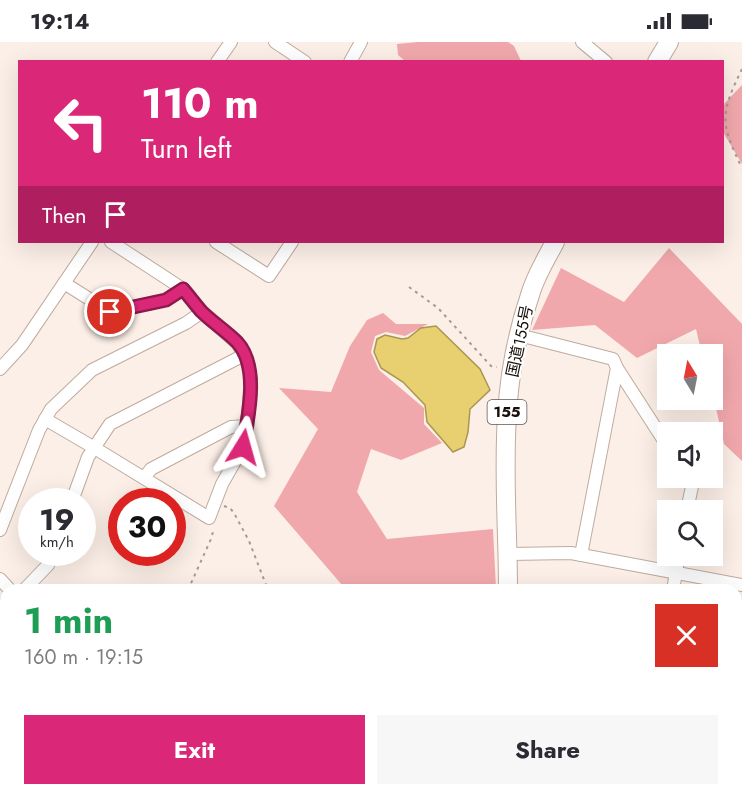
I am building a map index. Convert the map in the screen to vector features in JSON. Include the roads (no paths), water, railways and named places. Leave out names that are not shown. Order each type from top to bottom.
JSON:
[{"type":"highway","points":[[658,60],[669,42]]},
{"type":"highway","name":"国道155号","points":[[508,584],[506,461],[507,416],[512,370],[530,293],[555,243]]},
{"type":"street","points":[[218,60],[231,42]]},
{"type":"street","points":[[275,42],[302,60]]},
{"type":"street","points":[[351,60],[361,42]]},
{"type":"street","points":[[582,42],[604,60]]},
{"type":"street","points":[[0,369],[22,345],[91,243]]},
{"type":"street","points":[[45,420],[209,518],[222,484],[243,447],[251,379],[249,364],[238,344],[202,312],[183,289],[113,243]]},
{"type":"street","points":[[218,243],[269,276],[291,243]]},
{"type":"street","points":[[64,283],[110,312],[166,300],[183,289]]},
{"type":"street","points":[[0,530],[39,430],[51,410],[92,370],[202,312]]},
{"type":"street","points":[[519,335],[613,359],[657,430]]},
{"type":"street","points":[[77,488],[93,447],[110,424],[244,355]]},
{"type":"street","points":[[581,555],[617,368]]},
{"type":"street","points":[[144,478],[151,469],[231,427],[247,426]]},
{"type":"street","points":[[508,554],[571,553],[737,584]]},
{"type":"street","points":[[30,584],[47,566]]},
{"type":"street","points":[[674,584],[677,566]]}]
